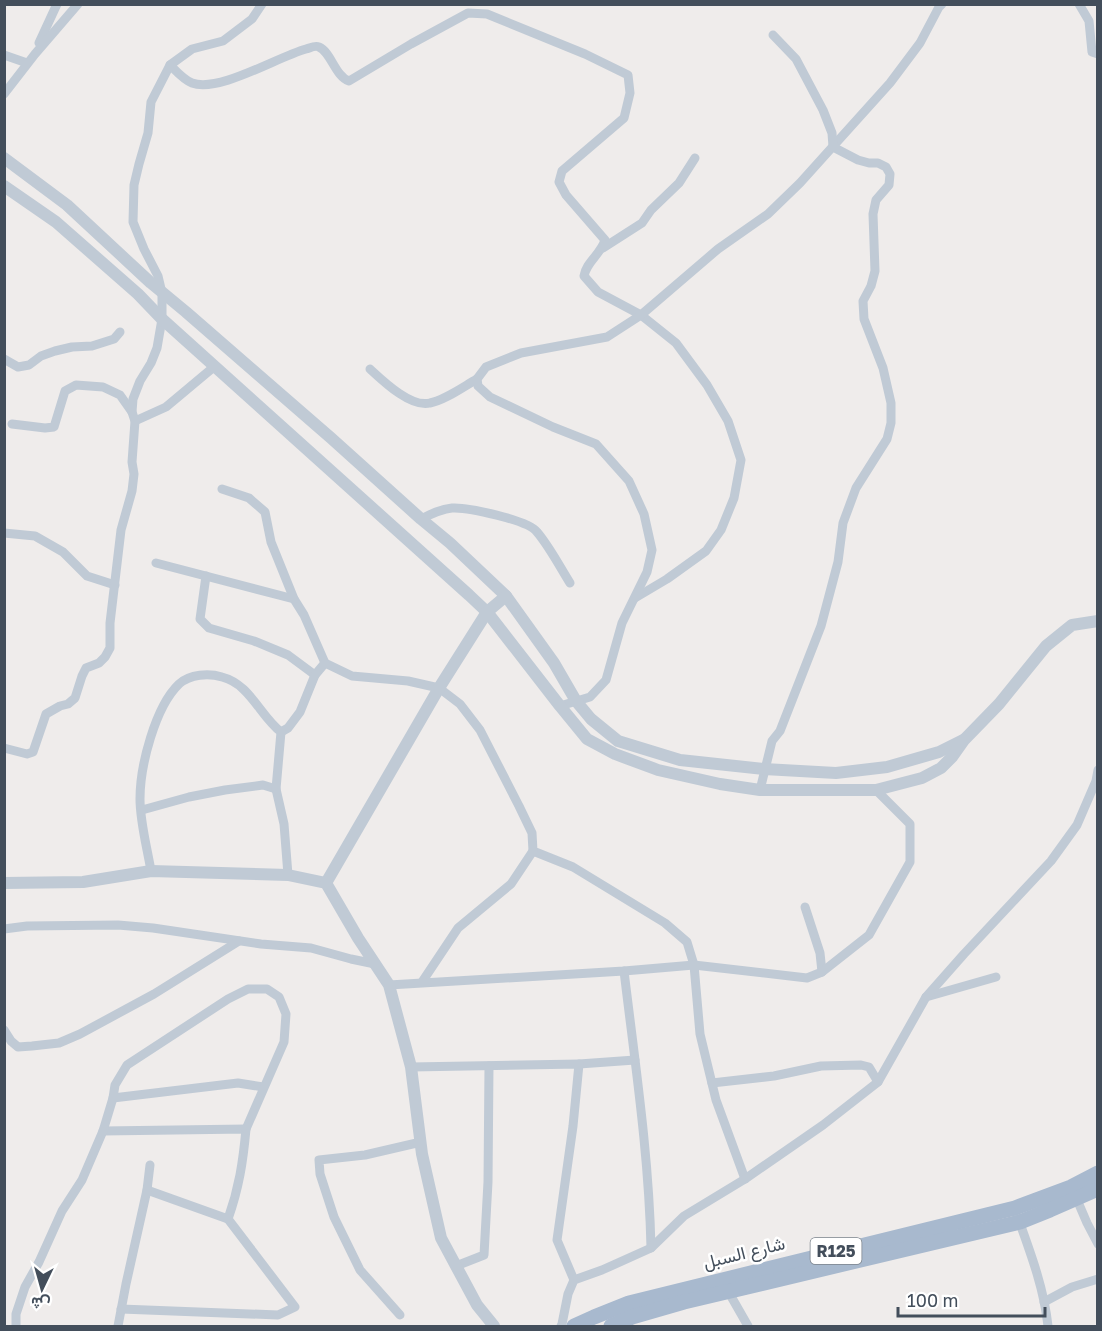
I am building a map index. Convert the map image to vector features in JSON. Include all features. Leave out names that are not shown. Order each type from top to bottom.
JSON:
[{"type":"main road","name":"شارع السبل","points":[[1074,1193],[1098,1173]]},
{"type":"main road","name":"شارع السبل","points":[[611,1326],[643,1314],[1017,1215],[1074,1193],[1098,1189]]},
{"type":"main road","name":"شارع السبل","points":[[574,1326],[629,1303],[1017,1215]]},
{"type":"street","points":[[34,54],[57,4]]},
{"type":"street","points":[[4,94],[34,54],[78,4]]},
{"type":"street","points":[[4,748],[27,754],[33,752],[46,714],[68,704],[75,698],[86,668],[99,663],[110,648],[110,622],[121,530],[135,474],[132,462],[133,399],[157,348],[162,319],[162,293],[158,276],[133,222],[134,185],[148,133],[151,102],[170,65],[192,49],[224,41],[252,19],[262,4]]},
{"type":"street","points":[[370,369],[397,392],[419,404],[429,404],[477,379],[486,367],[521,353],[607,337],[641,315],[718,249],[768,214],[800,183],[890,83],[920,43],[942,4]]},
{"type":"street","points":[[1079,4],[1089,21],[1092,52],[1098,54]]},
{"type":"street","points":[[170,65],[191,82],[207,85],[234,78],[314,46],[324,51],[342,77],[349,81],[468,13],[487,14],[585,54],[627,75],[630,93],[624,118],[562,171],[559,182],[566,195],[605,240],[603,248]]},
{"type":"street","points":[[773,35],[796,59],[827,117],[833,147]]},
{"type":"street","points":[[4,55],[27,63]]},
{"type":"street","points":[[760,789],[772,741],[780,731],[821,626],[838,562],[843,523],[856,488],[887,439],[891,423],[891,403],[883,368],[864,319],[863,301],[871,286],[874,271],[873,214],[876,200],[889,185],[890,174],[886,167],[878,163],[858,160],[833,147]]},
{"type":"street","points":[[4,158],[67,204],[162,293],[332,438],[506,596],[554,663],[576,701],[591,719],[618,741],[680,760],[764,769],[836,773],[887,767],[939,752],[964,740]]},
{"type":"street","points":[[635,598],[667,579],[706,551],[722,530],[734,498],[741,460],[728,421],[707,385],[676,343],[641,315],[598,291],[584,276],[585,269],[603,248],[642,223],[651,210],[679,183],[695,158]]},
{"type":"street","points":[[4,186],[56,222],[138,294],[162,319],[487,612],[587,739],[615,754],[658,770],[720,784],[760,789],[876,790],[922,778],[941,768],[952,757],[964,740],[999,704],[1046,646],[1072,625],[1098,621]]},
{"type":"street","points":[[4,359],[18,367],[29,365],[41,356],[55,351],[92,346],[114,339],[120,332]]},
{"type":"street","points":[[134,417],[166,407],[215,366]]},
{"type":"street","points":[[477,379],[478,386],[490,397],[553,427],[596,444],[629,481],[644,514],[652,550],[647,572],[622,623],[606,680],[590,697],[560,706]]},
{"type":"street","points":[[12,424],[54,427],[65,391],[76,385],[102,387],[120,395],[134,417]]},
{"type":"street","points":[[222,489],[249,498],[265,512],[271,542],[294,599],[304,615],[325,663],[352,676],[408,681],[439,688],[459,704],[480,730],[532,833],[533,851],[511,884],[458,927],[422,982]]},
{"type":"street","points":[[421,519],[438,511],[454,508],[515,520],[536,529],[570,584]]},
{"type":"street","points":[[4,533],[35,536],[63,552],[87,576],[115,585]]},
{"type":"street","points":[[156,563],[294,599]]},
{"type":"street","points":[[206,576],[200,619],[209,628],[255,641],[288,655],[315,675]]},
{"type":"street","points":[[326,883],[439,688],[487,612],[506,596]]},
{"type":"street","points":[[281,732],[288,728],[300,712],[315,675],[325,663]]},
{"type":"street","points":[[151,871],[140,798],[144,758],[166,699],[180,683],[191,677],[208,675],[223,677],[239,684],[267,719],[281,732]]},
{"type":"street","points":[[281,732],[276,789],[284,824],[288,875]]},
{"type":"street","points":[[574,1280],[651,1248],[684,1215],[745,1179],[823,1125],[878,1082],[926,997],[1051,861],[1077,825],[1096,781],[1098,770]]},
{"type":"street","points":[[142,810],[225,790],[263,785],[276,789]]},
{"type":"street","points":[[389,985],[694,965],[807,978],[822,972],[869,935],[910,862],[910,824],[876,790]]},
{"type":"street","points":[[533,851],[573,867],[665,923],[687,942],[694,965],[700,1034],[716,1100],[745,1179]]},
{"type":"street","points":[[4,883],[83,882],[151,871],[288,875],[326,883],[389,985],[411,1067],[421,1142],[441,1238],[477,1305],[494,1326]]},
{"type":"street","points":[[805,907],[820,953],[822,972]]},
{"type":"street","points":[[4,928],[118,925],[153,928],[238,941],[311,948],[375,964]]},
{"type":"street","points":[[4,1030],[18,1047],[59,1043],[80,1035],[154,994],[238,941]]},
{"type":"street","points":[[624,971],[635,1060],[650,1215],[651,1248]]},
{"type":"street","points":[[926,997],[996,977]]},
{"type":"street","points":[[16,1326],[16,1314],[25,1287],[62,1211],[82,1180],[103,1131],[115,1085],[128,1065],[228,999],[248,989],[267,989],[279,997],[286,1014],[284,1042],[246,1129],[237,1193],[228,1219]]},
{"type":"street","points":[[411,1067],[579,1064],[635,1060]]},
{"type":"street","points":[[561,1326],[568,1294],[574,1280],[557,1240],[579,1064]]},
{"type":"street","points":[[712,1083],[774,1076],[821,1066],[861,1065],[869,1067],[878,1082]]},
{"type":"street","points":[[456,1266],[484,1255],[488,1182],[489,1066]]},
{"type":"street","points":[[113,1098],[238,1083],[263,1087]]},
{"type":"street","points":[[103,1131],[246,1129]]},
{"type":"street","points":[[400,1315],[360,1270],[334,1217],[320,1174],[319,1160],[365,1155],[421,1142]]},
{"type":"street","points":[[118,1326],[147,1190],[150,1164]]},
{"type":"street","points":[[121,1309],[278,1315],[295,1307],[228,1219],[147,1190]]},
{"type":"street","points":[[1074,1193],[1098,1244]]},
{"type":"street","points":[[1017,1215],[1035,1264],[1048,1326]]},
{"type":"street","points":[[1044,1302],[1072,1287],[1098,1279]]},
{"type":"street","points":[[728,1291],[748,1326]]}]
